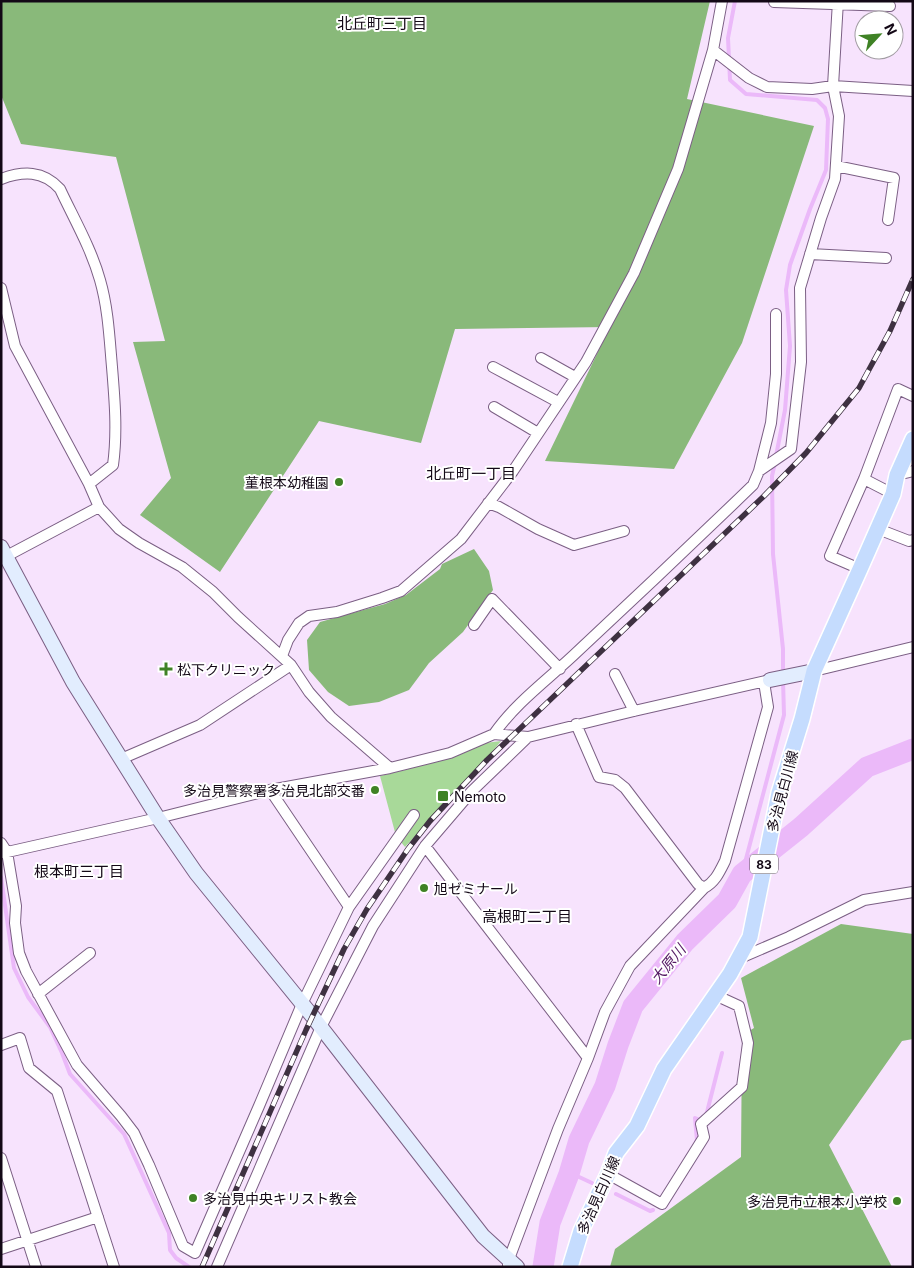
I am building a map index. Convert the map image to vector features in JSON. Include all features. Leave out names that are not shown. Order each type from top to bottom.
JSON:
[{"type":"main road","name":"多治見白川線","points":[[570,1267],[581,1231],[616,1153],[637,1126],[664,1069],[715,995],[750,937],[779,793],[802,719],[814,671],[893,494],[897,475],[913,439]]},
{"type":"street","points":[[282,656],[288,640],[299,623],[309,616],[337,612],[401,591],[460,539],[513,471],[586,362],[634,273],[678,169],[713,50],[722,1]]},
{"type":"street","points":[[774,2],[890,6]]},
{"type":"street","points":[[759,471],[790,449],[801,362],[800,288],[835,179],[839,116],[833,86],[838,3]]},
{"type":"street","points":[[713,50],[749,78],[767,87],[812,88],[833,86],[913,91]]},
{"type":"street","points":[[836,166],[894,178],[888,220]]},
{"type":"street","points":[[1,180],[27,173],[39,175],[53,181],[60,189],[88,249],[100,281],[109,336],[114,388],[116,445],[113,465],[89,484]]},
{"type":"street","points":[[810,254],[886,258]]},
{"type":"street","points":[[1,288],[15,346],[89,484],[99,507],[128,536],[182,567],[213,592],[291,664],[310,692],[332,717],[390,768]]},
{"type":"street","points":[[494,734],[520,703],[560,669],[753,486],[759,471],[771,423],[776,374],[776,314]]},
{"type":"street","points":[[541,358],[575,377]]},
{"type":"street","points":[[493,367],[558,402]]},
{"type":"street","points":[[860,569],[830,556],[864,479],[898,389],[913,396]]},
{"type":"street","points":[[494,407],[538,433]]},
{"type":"street","points":[[897,475],[913,471]]},
{"type":"street","points":[[864,479],[893,494]]},
{"type":"street","points":[[488,503],[574,545],[624,532]]},
{"type":"street","points":[[99,507],[3,554],[73,682],[158,818],[196,873],[321,1027],[483,1236],[511,1264],[558,1129],[605,1012],[630,966],[704,888],[710,885],[725,861],[768,707],[767,681]]},
{"type":"street","points":[[878,529],[909,541],[913,540]]},
{"type":"street","points":[[474,625],[492,600],[560,669]]},
{"type":"street","points":[[4,853],[270,790],[390,768],[450,753],[494,734],[528,736],[913,647]]},
{"type":"street","points":[[121,759],[200,725],[291,664]]},
{"type":"street","points":[[615,674],[634,711]]},
{"type":"street","points":[[576,724],[599,777],[615,780],[625,788],[698,884],[704,888]]},
{"type":"street","points":[[217,1267],[321,1027],[373,926],[425,846],[472,791],[528,736]]},
{"type":"street","points":[[270,790],[349,907]]},
{"type":"street","points":[[1,843],[16,906],[15,923],[19,953],[26,971],[77,1066],[134,1133],[150,1166],[182,1246],[194,1253],[302,1004],[349,907],[414,815]]},
{"type":"street","points":[[425,846],[588,1058]]},
{"type":"street","points":[[738,959],[789,937],[864,900],[913,892]]},
{"type":"street","points":[[38,994],[90,953]]},
{"type":"street","points":[[608,1174],[662,1204],[704,1137],[701,1124],[742,1086],[748,1043],[739,1006],[715,995]]},
{"type":"street","points":[[1,1044],[20,1038],[29,1068],[57,1090],[114,1267]]},
{"type":"street","points":[[1,1158],[36,1267]]},
{"type":"street","points":[[1,1249],[98,1217]]},
{"type":"green space","points":[[1,1],[710,1],[687,99],[814,126],[742,343],[674,469],[545,461],[610,327],[455,329],[421,443],[319,421],[220,572],[140,515],[171,478],[133,342],[165,341],[116,157],[21,144],[1,95]]},
{"type":"green space","points":[[474,549],[489,571],[493,590],[463,632],[429,663],[409,690],[379,702],[349,706],[328,692],[309,670],[307,640],[320,622],[385,604],[406,595],[440,569],[442,564]]},
{"type":"green space","points":[[501,741],[405,847],[396,836],[380,776],[405,770],[485,743]]},
{"type":"green space","points":[[841,924],[913,934],[913,1039],[902,1041],[829,1145],[892,1267],[610,1267],[615,1249],[741,1157],[742,1035],[754,1028],[741,978]]},
{"type":"waterway","points":[[735,1],[728,38],[730,80],[746,94],[817,100],[825,108],[828,119],[826,170],[790,265],[786,290],[790,346],[785,410],[776,456]]},
{"type":"waterway","points":[[775,463],[772,476],[773,554],[783,649],[783,673]]},
{"type":"waterway","points":[[742,874],[784,715],[783,680]]},
{"type":"waterway","name":"大原川","points":[[543,1267],[550,1223],[569,1174],[579,1140],[605,1086],[633,1006],[685,942],[727,901],[742,874],[801,827],[867,767],[913,749]]},
{"type":"waterway","points":[[1,877],[14,968],[28,997],[50,1027],[70,1074],[124,1134],[169,1233],[170,1250],[176,1258],[189,1267]]},
{"type":"waterway","points":[[706,1116],[722,1053]]},
{"type":"waterway","points":[[696,1142],[695,1118],[703,1121]]},
{"type":"waterway","points":[[569,1174],[592,1183]]},
{"type":"waterway","points":[[616,1194],[650,1211],[653,1210]]},
{"type":"railway","points":[[202,1267],[306,1030],[344,949],[367,909],[408,849],[430,821],[487,760],[764,496],[806,453],[859,388],[890,331],[913,279]]},
{"type":"place","name":"菫根本幼稚園","points":[[339,482]]},
{"type":"place","name":"松下クリニック","points":[[166,669]]},
{"type":"place","name":"多治見警察署多治見北部交番","points":[[375,790]]},
{"type":"place","name":"Nemoto","points":[[443,796]]},
{"type":"place","name":"旭ゼミナール","points":[[424,888]]},
{"type":"place","name":"多治見中央キリスト教会","points":[[193,1198]]},
{"type":"place","name":"多治見市立根本小学校","points":[[897,1201]]},
{"type":"district","name":"北丘町三丁目","points":[[382,23]]},
{"type":"district","name":"北丘町一丁目","points":[[471,473]]},
{"type":"district","name":"根本町三丁目","points":[[79,871]]},
{"type":"district","name":"高根町二丁目","points":[[527,916]]}]
